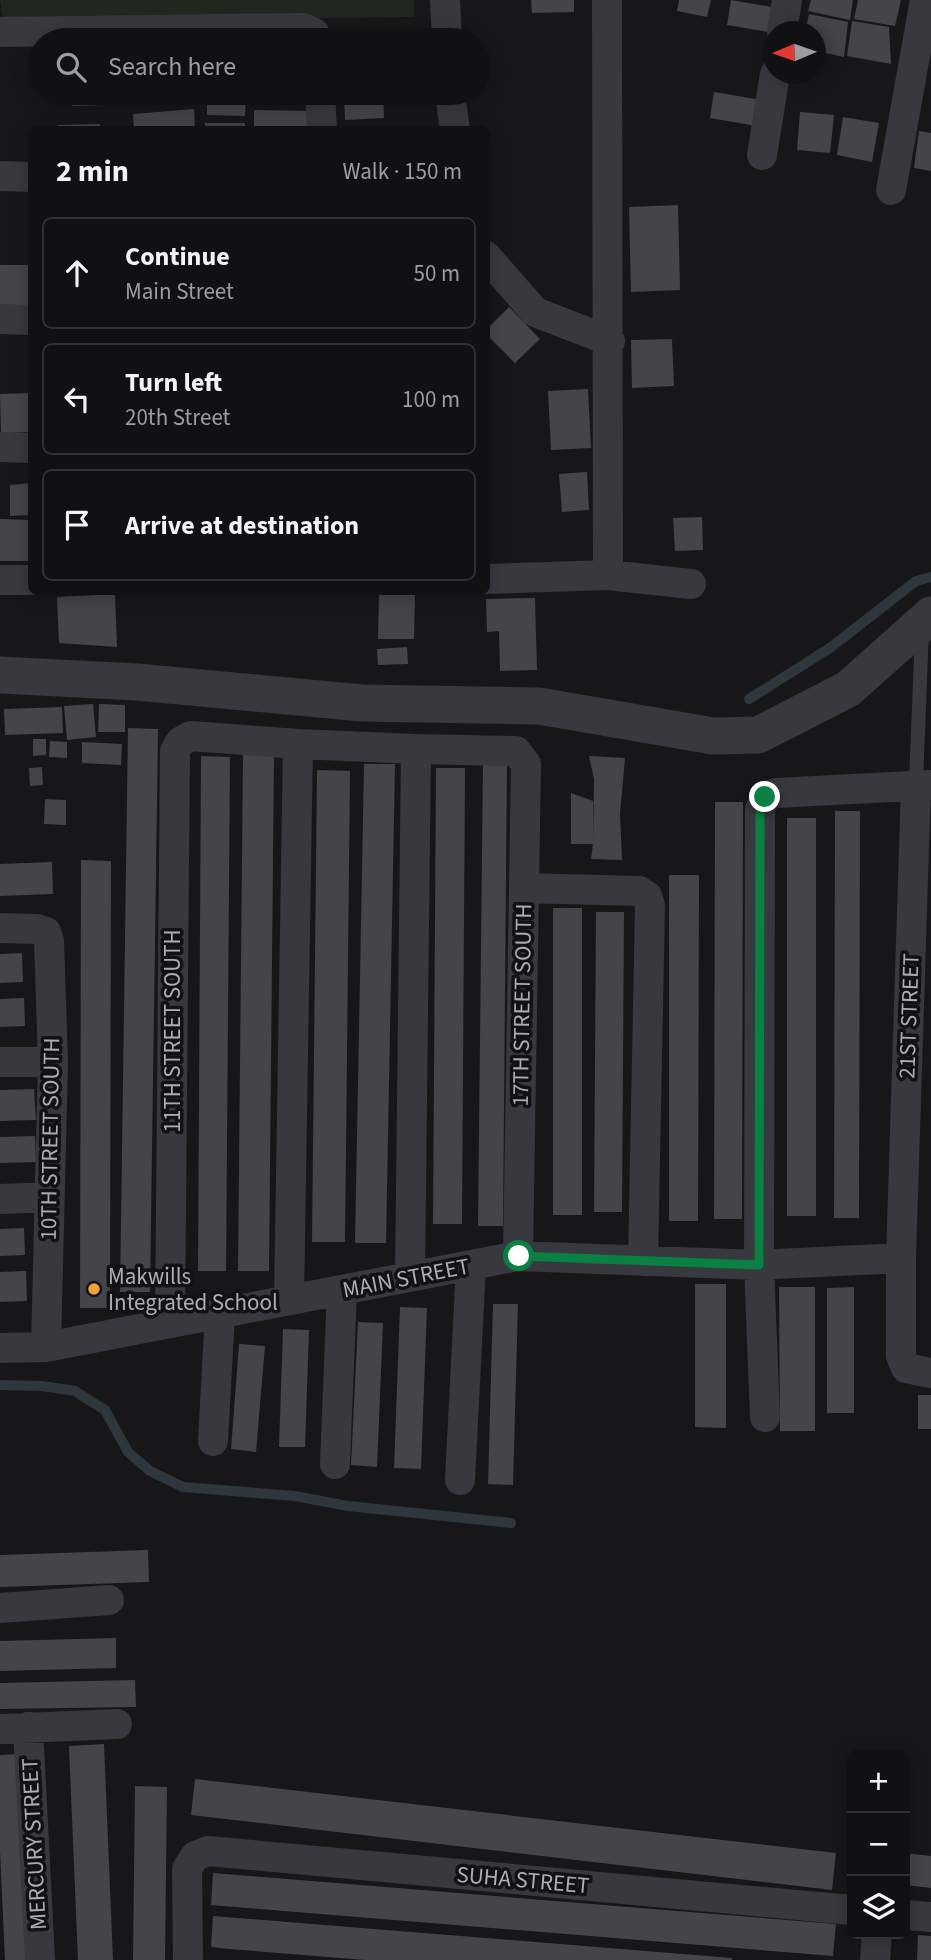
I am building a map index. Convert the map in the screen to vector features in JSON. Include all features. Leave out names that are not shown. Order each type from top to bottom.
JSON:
[{"type":"street","points":[[444,0],[446,28]]},
{"type":"street","points":[[607,0],[610,341],[608,575]]},
{"type":"street","points":[[784,21],[787,0]]},
{"type":"street","points":[[891,190],[925,0]]},
{"type":"street","points":[[0,32],[28,32]]},
{"type":"street","points":[[762,155],[773,84]]},
{"type":"street","points":[[321,105],[322,126]]},
{"type":"street","points":[[452,105],[454,126]]},
{"type":"street","points":[[0,176],[28,177]]},
{"type":"street","points":[[490,261],[535,313],[610,341]]},
{"type":"street","points":[[0,319],[28,320]]},
{"type":"street","points":[[0,447],[28,448]]},
{"type":"street","points":[[490,579],[608,575],[691,584]]},
{"type":"street","points":[[0,580],[28,580]]},
{"type":"street","points":[[0,676],[137,682],[362,703],[539,706],[713,736],[758,734],[848,689],[927,619]]},
{"type":"street","name":"11TH STREET SOUTH","points":[[170,1323],[175,751],[180,742],[191,736],[298,744]]},
{"type":"street","points":[[289,1300],[298,744],[416,749],[410,1277]]},
{"type":"street","name":"17TH STREET SOUTH","points":[[416,749],[516,751],[522,755],[526,764],[519,1256]]},
{"type":"street","points":[[765,1417],[759,1265],[760,810],[765,797],[776,793],[924,785]]},
{"type":"street","name":"21ST STREET","points":[[918,1371],[901,1356],[901,1258],[924,785]]},
{"type":"street","points":[[524,888],[639,891],[647,896],[650,905],[643,1261]]},
{"type":"street","name":"10TH STREET SOUTH","points":[[0,928],[37,929],[46,932],[50,941],[53,1062],[46,1347]]},
{"type":"street","points":[[0,1062],[53,1062]]},
{"type":"street","points":[[0,1199],[49,1197]]},
{"type":"street","name":"MAIN STREET","points":[[0,1348],[46,1347],[519,1256],[759,1265],[901,1258]]},
{"type":"street","points":[[460,1480],[471,1266]]},
{"type":"street","points":[[335,1464],[342,1290]]},
{"type":"street","points":[[212,1441],[220,1313]]},
{"type":"street","points":[[0,1608],[109,1600]]},
{"type":"street","points":[[14,1728],[117,1724]]},
{"type":"street","name":"MERCURY STREET","points":[[14,1728],[40,1960]]},
{"type":"street","name":"SUHA STREET","points":[[188,1960],[187,1870],[195,1856],[208,1851],[847,1910]]},
{"type":"street","points":[[910,1915],[931,1917]]},
{"type":"street","points":[[876,1960],[877,1939]]},
{"type":"lane","name":"21ST STREET","points":[[924,785],[927,619]]},
{"type":"shaded area","points":[[0,0],[414,0],[414,17],[3,22]]},
{"type":"building","points":[[531,0],[574,0],[574,12],[532,13]]},
{"type":"building","points":[[679,0],[711,0],[707,17],[677,11]]},
{"type":"building","points":[[731,0],[772,7],[770,21],[763,21],[763,31],[727,25]]},
{"type":"building","points":[[811,0],[853,0],[850,20],[808,11]]},
{"type":"building","points":[[858,0],[901,0],[895,26],[854,19]]},
{"type":"building","points":[[809,14],[848,22],[844,57],[826,53],[826,21],[807,21]]},
{"type":"building","points":[[852,21],[889,27],[891,64],[847,56]]},
{"type":"building","points":[[714,92],[767,101],[762,127],[710,118]]},
{"type":"building","points":[[207,105],[245,105],[245,116],[207,115]]},
{"type":"building","points":[[344,105],[383,105],[384,118],[345,120]]},
{"type":"building","points":[[194,109],[195,126],[134,126],[133,114]]},
{"type":"building","points":[[254,110],[311,111],[311,126],[254,126]]},
{"type":"building","points":[[800,112],[834,115],[830,153],[797,150]]},
{"type":"building","points":[[843,117],[879,123],[872,162],[837,155]]},
{"type":"building","points":[[205,123],[245,123],[245,126],[205,126]]},
{"type":"building","points":[[100,124],[100,126],[58,126]]},
{"type":"building","points":[[919,131],[931,133],[931,171],[914,168]]},
{"type":"building","points":[[678,205],[680,290],[631,292],[629,207]]},
{"type":"building","points":[[0,265],[28,265],[28,307],[0,314]]},
{"type":"building","points":[[509,307],[540,339],[515,363],[490,338],[490,326]]},
{"type":"building","points":[[672,339],[674,386],[632,388],[631,340]]},
{"type":"building","points":[[588,389],[591,448],[551,450],[548,391]]},
{"type":"building","points":[[28,393],[28,432],[1,433],[0,394]]},
{"type":"building","points":[[587,472],[589,510],[562,512],[559,474]]},
{"type":"building","points":[[28,483],[28,515],[10,516],[10,485]]},
{"type":"building","points":[[702,517],[703,550],[675,551],[673,518]]},
{"type":"building","points":[[0,519],[28,520],[28,561],[0,561]]},
{"type":"building","points":[[115,595],[117,647],[59,643],[57,597]]},
{"type":"building","points":[[379,595],[415,595],[414,639],[378,639]]},
{"type":"building","points":[[535,598],[537,670],[500,671],[499,631],[487,632],[486,599]]},
{"type":"building","points":[[407,647],[408,664],[378,665],[377,649]]},
{"type":"building","points":[[93,704],[96,737],[67,740],[64,706]]},
{"type":"building","points":[[99,704],[125,705],[125,732],[98,732]]},
{"type":"building","points":[[62,707],[63,733],[5,735],[4,709]]},
{"type":"building","points":[[128,728],[158,729],[150,1292],[120,1292]]},
{"type":"building","points":[[33,739],[46,739],[46,755],[33,756]]},
{"type":"building","points":[[50,741],[67,742],[67,758],[49,757]]},
{"type":"building","points":[[82,742],[122,744],[121,765],[82,763]]},
{"type":"building","points":[[243,754],[274,755],[269,1271],[238,1271]]},
{"type":"building","points":[[201,756],[230,757],[226,1271],[198,1271]]},
{"type":"building","points":[[589,756],[625,758],[620,814],[622,860],[591,859],[593,844],[571,844],[571,793],[593,801],[593,840],[594,779]]},
{"type":"building","points":[[483,761],[507,761],[503,1226],[478,1226]]},
{"type":"building","points":[[364,764],[395,764],[386,1243],[355,1243]]},
{"type":"building","points":[[42,767],[43,785],[30,786],[29,768]]},
{"type":"building","points":[[436,768],[465,768],[462,1224],[433,1224]]},
{"type":"building","points":[[317,770],[350,771],[345,1242],[312,1242]]},
{"type":"building","points":[[45,799],[66,800],[66,825],[44,824]]},
{"type":"building","points":[[715,802],[743,802],[742,1219],[714,1219]]},
{"type":"building","points":[[835,811],[860,811],[859,1218],[834,1218]]},
{"type":"building","points":[[787,818],[816,818],[816,1216],[787,1216]]},
{"type":"building","points":[[81,860],[111,861],[110,1308],[80,1308]]},
{"type":"building","points":[[52,862],[53,894],[0,896],[0,864]]},
{"type":"building","points":[[669,875],[699,875],[698,1221],[669,1221]]},
{"type":"building","points":[[553,908],[582,908],[582,1215],[553,1215]]},
{"type":"building","points":[[596,912],[624,912],[622,1212],[594,1212]]},
{"type":"building","points":[[22,953],[23,982],[0,983],[0,954]]},
{"type":"building","points":[[24,998],[25,1026],[0,1027],[0,999]]},
{"type":"building","points":[[34,1089],[36,1120],[0,1121],[0,1090]]},
{"type":"building","points":[[35,1136],[36,1162],[0,1163],[0,1137]]},
{"type":"building","points":[[24,1228],[25,1255],[0,1256],[0,1229]]},
{"type":"building","points":[[26,1271],[27,1301],[0,1302],[0,1272]]},
{"type":"building","points":[[695,1284],[726,1284],[726,1428],[695,1427]]},
{"type":"building","points":[[779,1287],[815,1287],[815,1431],[780,1431]]},
{"type":"building","points":[[854,1287],[854,1413],[827,1413],[827,1288]]},
{"type":"building","points":[[493,1304],[518,1304],[513,1485],[488,1484]]},
{"type":"building","points":[[400,1307],[427,1308],[421,1469],[394,1468]]},
{"type":"building","points":[[358,1322],[383,1323],[377,1467],[351,1465]]},
{"type":"building","points":[[283,1329],[309,1330],[305,1447],[279,1447]]},
{"type":"building","points":[[239,1344],[265,1346],[256,1452],[231,1449]]},
{"type":"building","points":[[918,1395],[931,1395],[931,1429],[918,1429]]},
{"type":"building","points":[[148,1550],[149,1582],[0,1587],[0,1555]]},
{"type":"building","points":[[116,1638],[116,1668],[0,1671],[0,1641]]},
{"type":"building","points":[[135,1680],[136,1707],[0,1709],[0,1683]]},
{"type":"building","points":[[104,1744],[113,1960],[78,1960],[69,1746]]},
{"type":"building","points":[[20,1754],[31,1960],[5,1960],[0,1851],[0,1755]]},
{"type":"building","points":[[195,1779],[836,1853],[832,1890],[191,1815]]},
{"type":"building","points":[[135,1786],[167,1787],[165,1960],[133,1960]]},
{"type":"building","points":[[910,1854],[931,1856],[931,1888],[910,1886]]},
{"type":"building","points":[[213,1873],[836,1924],[833,1956],[211,1905]]},
{"type":"building","points":[[213,1916],[732,1960],[365,1960],[230,1949],[211,1947]]},
{"type":"building","points":[[918,1935],[931,1936],[931,1960],[917,1960]]},
{"type":"waterway","points":[[749,699],[830,648],[916,581],[931,577]]},
{"type":"waterway","points":[[0,1385],[42,1386],[75,1391],[105,1410],[128,1452],[150,1471],[183,1487],[295,1496],[348,1506],[511,1523]]},
{"type":"place","name":"Makwills Integrated School","points":[[94,1289]]},
{"type":"route","points":[[519,1256],[759,1265],[760,810],[765,797]]}]
